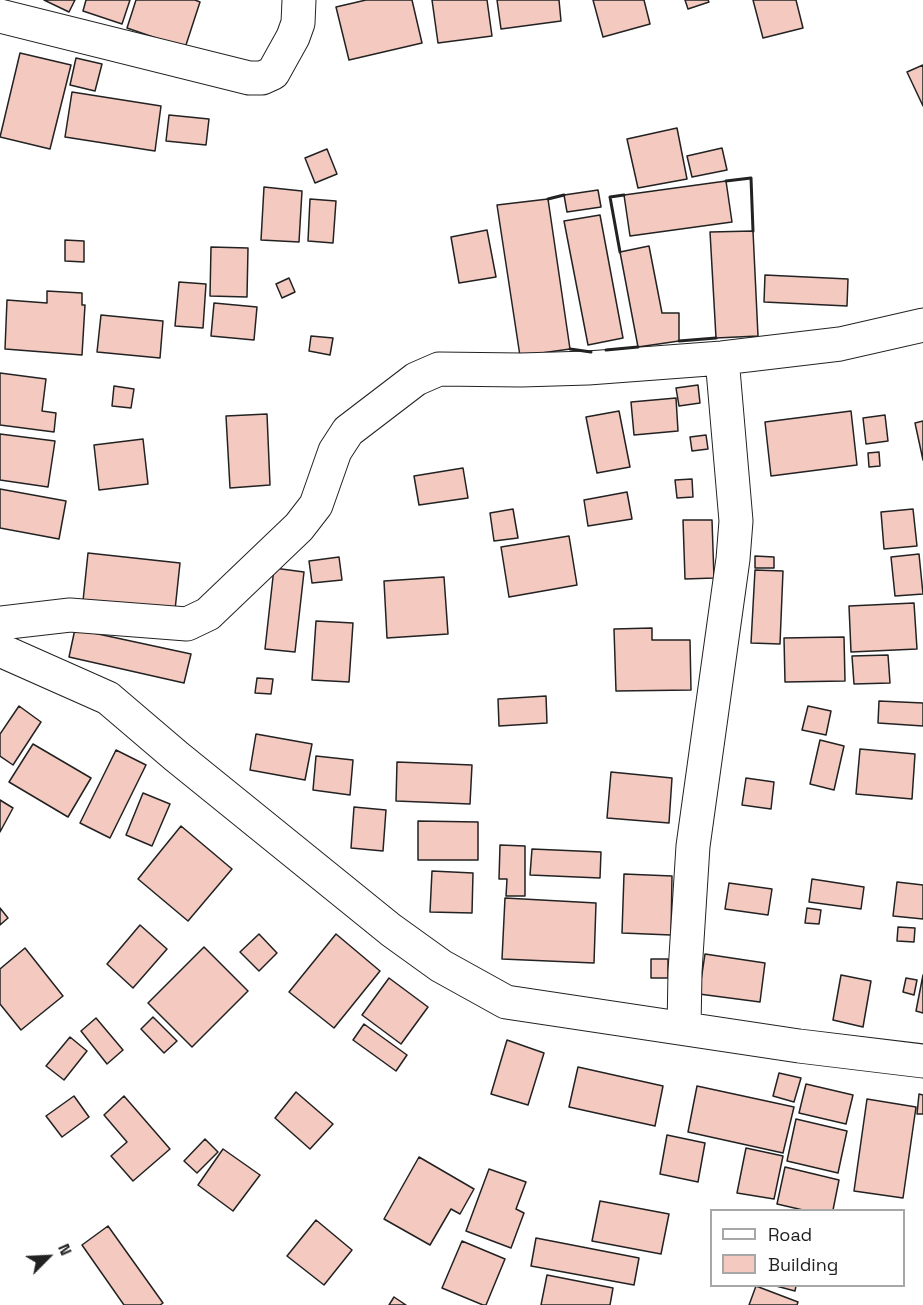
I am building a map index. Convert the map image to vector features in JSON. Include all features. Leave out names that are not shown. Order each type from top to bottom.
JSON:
[{"type":"street","points":[[0,15],[249,78],[262,78],[273,73],[293,37],[298,23],[299,0]]},
{"type":"street","points":[[0,623],[70,615],[187,624],[208,614],[300,527],[316,505],[335,451],[348,431],[416,379],[439,369],[588,368],[722,358],[840,344],[923,325]]},
{"type":"street","points":[[684,1028],[693,846],[733,559],[736,521],[722,358]]},
{"type":"street","points":[[0,650],[108,698],[391,930],[441,966],[506,1002],[799,1046],[923,1061]]},
{"type":"building","points":[[44,0],[75,0],[69,12]]},
{"type":"building","points":[[86,0],[130,0],[122,24],[83,11]]},
{"type":"building","points":[[136,0],[195,0],[200,2],[185,48],[127,28]]},
{"type":"building","points":[[366,0],[412,0],[422,43],[349,60],[336,7]]},
{"type":"building","points":[[432,0],[487,0],[492,36],[438,43]]},
{"type":"building","points":[[497,0],[559,0],[561,21],[501,29]]},
{"type":"building","points":[[593,0],[644,0],[650,24],[603,37]]},
{"type":"building","points":[[685,0],[708,0],[709,2],[688,9]]},
{"type":"building","points":[[753,0],[796,0],[803,28],[763,38]]},
{"type":"building","points":[[20,53],[71,65],[50,149],[0,137]]},
{"type":"building","points":[[76,58],[102,64],[95,91],[70,85]]},
{"type":"building","points":[[923,65],[923,106],[907,72]]},
{"type":"building","points":[[72,92],[161,106],[155,151],[65,137]]},
{"type":"building","points":[[169,115],[209,119],[206,145],[166,141]]},
{"type":"building","points":[[677,128],[687,179],[638,188],[627,139]]},
{"type":"building","points":[[722,148],[727,170],[692,177],[687,156]]},
{"type":"building","points":[[327,149],[337,174],[315,183],[305,158]]},
{"type":"building","points":[[726,181],[732,222],[630,236],[624,195]]},
{"type":"building","points":[[264,187],[302,191],[299,242],[261,240]]},
{"type":"building","points":[[598,190],[601,207],[567,212],[564,195]]},
{"type":"building","points":[[310,199],[336,201],[333,243],[308,241]]},
{"type":"building","points":[[548,199],[570,349],[520,356],[497,205]]},
{"type":"building","points":[[600,215],[623,338],[588,345],[564,221]]},
{"type":"building","points":[[487,230],[496,277],[459,283],[451,237]]},
{"type":"building","points":[[753,231],[758,336],[716,338],[710,232]]},
{"type":"building","points":[[65,240],[84,241],[84,262],[65,261]]},
{"type":"building","points":[[649,246],[662,313],[679,313],[679,341],[638,347],[620,252]]},
{"type":"building","points":[[211,247],[248,248],[247,297],[210,296]]},
{"type":"building","points":[[765,275],[848,279],[847,306],[764,302]]},
{"type":"building","points":[[289,278],[295,292],[282,298],[276,284]]},
{"type":"building","points":[[179,282],[206,284],[203,328],[175,326]]},
{"type":"building","points":[[47,291],[82,293],[82,305],[85,305],[82,355],[5,349],[7,300],[47,303]]},
{"type":"building","points":[[214,303],[257,307],[254,340],[211,336]]},
{"type":"building","points":[[101,315],[163,321],[160,358],[97,352]]},
{"type":"building","points":[[311,336],[333,338],[330,355],[309,351]]},
{"type":"building","points":[[0,373],[46,379],[42,411],[56,413],[54,432],[0,425]]},
{"type":"building","points":[[698,385],[700,403],[679,406],[676,388]]},
{"type":"building","points":[[114,386],[134,389],[131,408],[112,406]]},
{"type":"building","points":[[676,398],[678,431],[634,435],[631,402]]},
{"type":"building","points":[[619,411],[630,467],[597,473],[586,417]]},
{"type":"building","points":[[851,411],[857,465],[771,476],[765,422]]},
{"type":"building","points":[[267,414],[270,485],[230,488],[226,416]]},
{"type":"building","points":[[885,415],[888,441],[866,444],[863,418]]},
{"type":"building","points":[[923,421],[923,460],[915,423]]},
{"type":"building","points":[[0,434],[55,441],[48,487],[0,480]]},
{"type":"building","points":[[706,435],[708,449],[692,451],[690,437]]},
{"type":"building","points":[[143,439],[148,484],[99,490],[94,445]]},
{"type":"building","points":[[879,452],[880,466],[869,467],[868,453]]},
{"type":"building","points":[[463,468],[468,498],[419,505],[414,476]]},
{"type":"building","points":[[692,479],[693,497],[677,498],[675,480]]},
{"type":"building","points":[[0,489],[66,501],[59,539],[0,528]]},
{"type":"building","points":[[627,492],[632,519],[588,526],[584,500]]},
{"type":"building","points":[[513,509],[518,538],[494,541],[490,513]]},
{"type":"building","points":[[913,509],[917,546],[884,549],[881,512]]},
{"type":"building","points":[[683,520],[712,520],[714,578],[685,579]]},
{"type":"building","points":[[569,536],[577,585],[509,597],[501,547]]},
{"type":"building","points":[[88,553],[180,563],[175,610],[83,601]]},
{"type":"building","points":[[919,554],[923,594],[895,596],[891,557]]},
{"type":"building","points":[[755,556],[774,557],[774,568],[755,568]]},
{"type":"building","points":[[339,557],[342,580],[312,583],[309,561]]},
{"type":"building","points":[[274,568],[304,572],[295,652],[265,649]]},
{"type":"building","points":[[755,570],[783,571],[780,644],[751,643]]},
{"type":"building","points":[[444,577],[448,634],[387,638],[384,581]]},
{"type":"building","points":[[914,603],[917,649],[851,652],[849,606]]},
{"type":"building","points":[[316,621],[353,623],[349,682],[312,680]]},
{"type":"building","points":[[652,628],[652,640],[690,640],[691,690],[616,691],[614,629]]},
{"type":"building","points":[[75,629],[191,654],[184,683],[69,657]]},
{"type":"building","points":[[844,637],[845,681],[785,682],[784,638]]},
{"type":"building","points":[[888,655],[890,683],[854,684],[852,656]]},
{"type":"building","points":[[257,678],[273,679],[271,694],[255,693]]},
{"type":"building","points":[[546,696],[547,723],[499,726],[498,699]]},
{"type":"building","points":[[879,701],[923,703],[923,726],[878,723]]},
{"type":"building","points":[[19,706],[41,722],[13,765],[0,756],[0,734]]},
{"type":"building","points":[[808,706],[831,711],[826,735],[802,730]]},
{"type":"building","points":[[256,734],[312,744],[305,780],[250,770]]},
{"type":"building","points":[[820,740],[844,746],[834,790],[810,784]]},
{"type":"building","points":[[33,744],[91,778],[68,817],[9,782]]},
{"type":"building","points":[[860,749],[915,754],[912,799],[856,794]]},
{"type":"building","points":[[116,750],[146,765],[110,838],[80,823]]},
{"type":"building","points":[[316,756],[353,760],[350,795],[313,790]]},
{"type":"building","points":[[397,762],[472,765],[470,804],[396,801]]},
{"type":"building","points":[[611,772],[672,778],[669,823],[607,818]]},
{"type":"building","points":[[746,778],[774,782],[771,809],[742,805]]},
{"type":"building","points":[[143,793],[170,804],[152,846],[126,835]]},
{"type":"building","points":[[0,800],[13,808],[0,832]]},
{"type":"building","points":[[354,807],[386,810],[383,851],[351,848]]},
{"type":"building","points":[[418,821],[478,822],[478,860],[418,860]]},
{"type":"building","points":[[181,826],[232,869],[188,921],[138,879]]},
{"type":"building","points":[[500,845],[525,846],[525,896],[506,896],[507,879],[499,879]]},
{"type":"building","points":[[532,849],[601,852],[600,878],[530,875]]},
{"type":"building","points":[[432,871],[473,873],[472,913],[430,912]]},
{"type":"building","points":[[624,874],[672,876],[671,935],[622,933]]},
{"type":"building","points":[[812,879],[864,887],[861,909],[809,902]]},
{"type":"building","points":[[897,882],[923,885],[923,919],[893,916]]},
{"type":"building","points":[[729,883],[772,889],[768,915],[725,909]]},
{"type":"building","points":[[505,898],[596,903],[594,963],[502,959]]},
{"type":"building","points":[[0,908],[8,918],[0,925]]},
{"type":"building","points":[[807,908],[821,910],[819,924],[805,923]]},
{"type":"building","points":[[140,925],[167,949],[133,988],[107,964]]},
{"type":"building","points":[[898,927],[915,928],[914,942],[897,941]]},
{"type":"building","points":[[259,934],[277,953],[259,971],[240,952]]},
{"type":"building","points":[[336,934],[380,971],[334,1028],[289,992]]},
{"type":"building","points":[[204,947],[248,991],[192,1047],[148,1003]]},
{"type":"building","points":[[25,948],[63,996],[21,1030],[0,1004],[0,969]]},
{"type":"building","points":[[705,954],[765,963],[760,1002],[699,994]]},
{"type":"building","points":[[651,959],[668,959],[668,978],[651,978]]},
{"type":"building","points":[[841,975],[871,981],[863,1027],[833,1020]]},
{"type":"building","points":[[923,975],[923,1013],[916,1011]]},
{"type":"building","points":[[389,978],[428,1007],[401,1044],[362,1015]]},
{"type":"building","points":[[906,978],[917,980],[914,995],[903,992]]},
{"type":"building","points":[[153,1017],[177,1041],[164,1053],[141,1029]]},
{"type":"building","points":[[96,1018],[123,1050],[107,1064],[81,1031]]},
{"type":"building","points":[[364,1024],[407,1055],[396,1071],[353,1040]]},
{"type":"building","points":[[70,1037],[87,1051],[64,1080],[46,1066]]},
{"type":"building","points":[[507,1040],[544,1053],[528,1105],[491,1094]]},
{"type":"building","points":[[578,1067],[663,1086],[655,1126],[569,1107]]},
{"type":"building","points":[[779,1073],[801,1078],[794,1102],[773,1096]]},
{"type":"building","points":[[806,1084],[853,1095],[846,1124],[799,1113]]},
{"type":"building","points":[[697,1086],[794,1107],[783,1153],[688,1132]]},
{"type":"building","points":[[296,1092],[333,1124],[310,1149],[275,1118]]},
{"type":"building","points":[[919,1094],[923,1095],[923,1114],[917,1114]]},
{"type":"building","points":[[74,1096],[89,1117],[62,1137],[46,1116]]},
{"type":"building","points":[[124,1096],[170,1149],[133,1181],[111,1156],[127,1142],[104,1115]]},
{"type":"building","points":[[867,1099],[916,1107],[903,1198],[854,1191]]},
{"type":"building","points":[[796,1119],[847,1131],[838,1173],[787,1161]]},
{"type":"building","points":[[667,1135],[705,1143],[698,1182],[660,1174]]},
{"type":"building","points":[[205,1139],[218,1152],[197,1173],[184,1161]]},
{"type":"building","points":[[746,1148],[783,1156],[774,1199],[737,1193]]},
{"type":"building","points":[[223,1149],[260,1175],[233,1211],[198,1185]]},
{"type":"building","points":[[419,1157],[474,1189],[460,1214],[451,1209],[430,1245],[384,1219]]},
{"type":"building","points":[[785,1167],[839,1180],[833,1209],[799,1209],[777,1204]]},
{"type":"building","points":[[489,1169],[526,1182],[516,1209],[524,1213],[511,1248],[466,1231]]},
{"type":"building","points":[[600,1201],[669,1214],[661,1254],[592,1241]]},
{"type":"building","points":[[316,1220],[352,1250],[324,1285],[287,1256]]},
{"type":"building","points":[[108,1226],[163,1303],[160,1305],[124,1305],[82,1245]]},
{"type":"building","points":[[536,1238],[639,1258],[634,1285],[531,1266]]},
{"type":"building","points":[[462,1241],[505,1259],[486,1305],[442,1288]]},
{"type":"building","points":[[547,1275],[613,1288],[610,1305],[541,1305]]},
{"type":"building","points":[[756,1287],[798,1302],[797,1305],[749,1305]]},
{"type":"building","points":[[780,1287],[796,1287],[795,1291]]},
{"type":"building","points":[[394,1297],[406,1305],[389,1305]]},
{"type":"wall","points":[[726,181],[751,178],[753,231]]},
{"type":"wall","points":[[548,199],[564,195]]},
{"type":"wall","points":[[620,252],[610,197],[624,195]]},
{"type":"wall","points":[[679,341],[716,338]]},
{"type":"wall","points":[[606,350],[638,347]]},
{"type":"wall","points":[[570,349],[591,352]]}]
